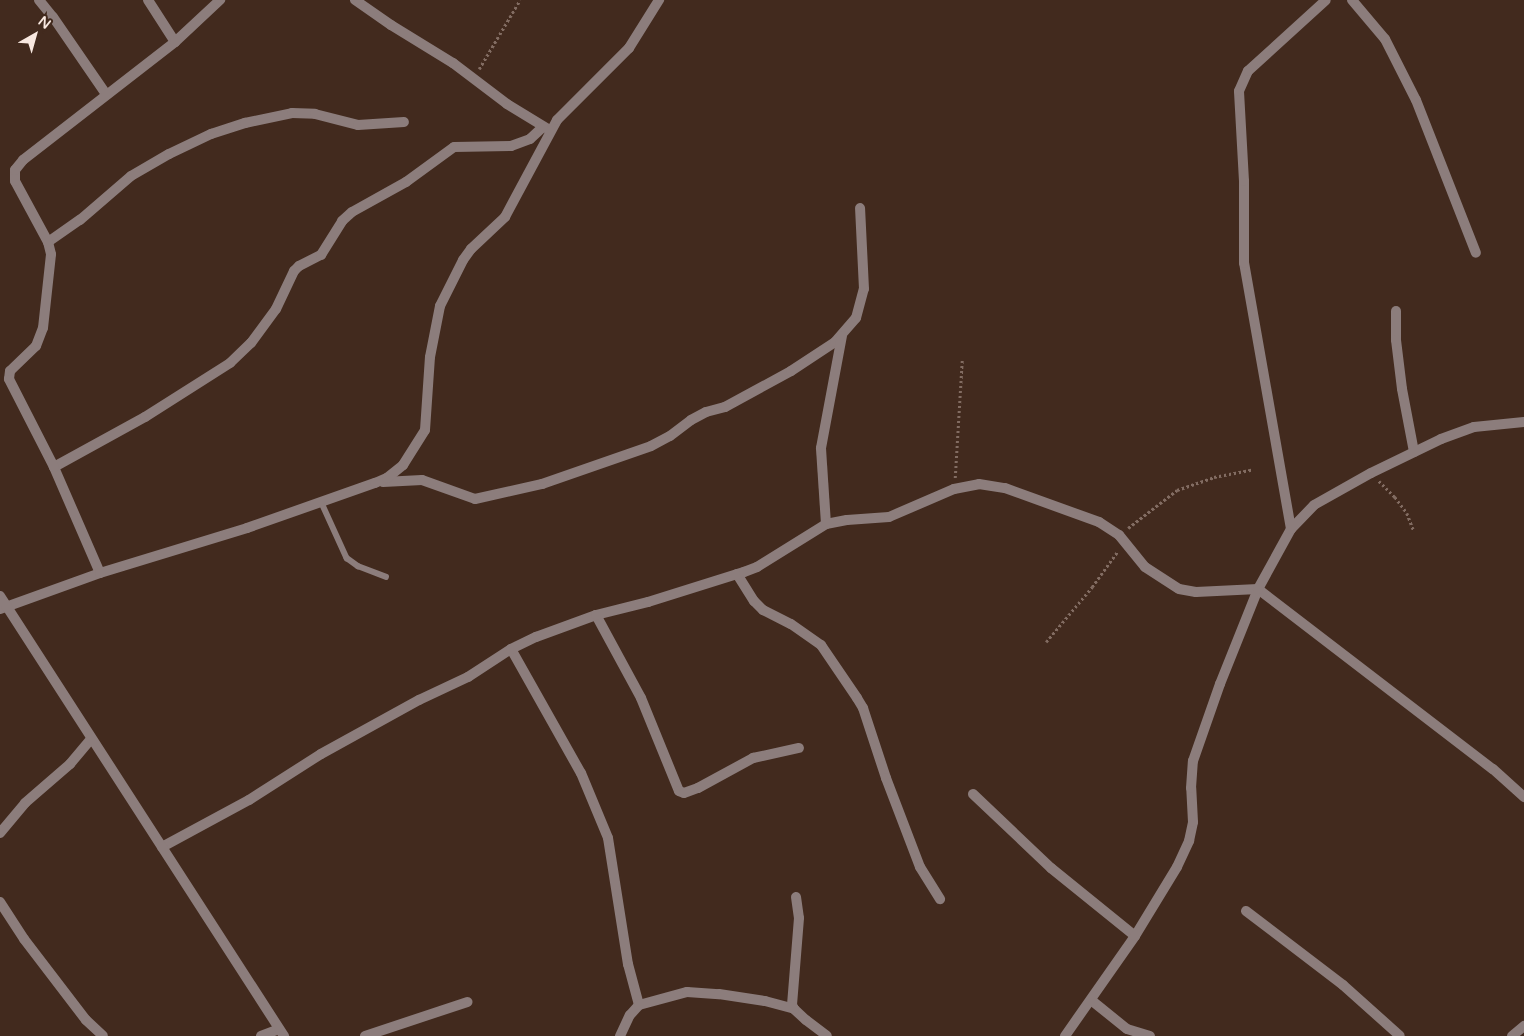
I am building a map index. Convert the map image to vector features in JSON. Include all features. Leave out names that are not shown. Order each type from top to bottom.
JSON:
[{"type":"street","points":[[39,0],[54,17],[106,94]]},
{"type":"street","points":[[148,0],[175,42]]},
{"type":"street","points":[[100,573],[54,467],[8,375],[10,371],[33,351],[43,328],[51,260],[48,242],[15,181],[15,170],[23,160],[175,42],[220,0]]},
{"type":"street","points":[[355,0],[391,25],[453,63],[487,91],[547,129]]},
{"type":"street","points":[[54,467],[145,417],[230,363],[251,344],[276,309],[294,271],[299,266],[321,255],[342,222],[352,212],[406,182],[454,147],[511,146],[530,139],[547,129],[629,48],[659,0]]},
{"type":"street","points":[[1292,529],[1244,263],[1244,180],[1239,90],[1248,71],[1326,0]]},
{"type":"street","points":[[1352,0],[1385,38],[1416,100],[1476,254]]},
{"type":"street","points":[[48,242],[80,220],[131,176],[169,154],[211,134],[245,123],[292,113],[315,114],[358,125],[404,122]]},
{"type":"street","points":[[261,1036],[281,1032],[2,603],[247,528],[387,478],[402,465],[423,436],[427,423],[430,357],[443,300],[466,254],[505,217],[529,177],[547,129]]},
{"type":"street","points":[[374,483],[396,480],[422,480],[475,499],[542,484],[651,446],[670,436],[691,420],[706,412],[725,407],[791,371],[842,336],[856,318],[864,289],[860,208]]},
{"type":"street","points":[[1396,310],[1396,340],[1402,389],[1414,452]]},
{"type":"street","points":[[826,524],[821,448],[842,336]]},
{"type":"street","points":[[1065,1036],[1135,936],[1177,867],[1189,841],[1193,817],[1191,788],[1193,761],[1220,684],[1258,589],[1292,529],[1309,509],[1372,473],[1414,452],[1474,427],[1524,422]]},
{"type":"street","points":[[162,847],[256,796],[321,754],[419,700],[468,676],[511,649],[536,637],[596,615],[648,602],[757,567],[826,524],[847,520],[889,517],[954,489],[979,484],[1005,488],[1087,516],[1122,538],[1145,567],[1179,589],[1196,592],[1258,589],[1493,769],[1524,797]]},
{"type":"street","points":[[737,574],[754,601],[763,610],[818,643],[857,698],[866,716],[879,759],[920,867],[940,899]]},
{"type":"street","points":[[596,615],[641,698],[676,788],[680,792],[698,788],[753,758],[799,748]]},
{"type":"street","points":[[511,649],[581,773],[608,838],[628,964],[639,1005]]},
{"type":"street","points":[[0,833],[26,803],[70,764],[91,738]]},
{"type":"street","points":[[973,794],[1051,868],[1135,936]]},
{"type":"street","points":[[794,1009],[792,1001],[799,918],[796,897]]},
{"type":"street","points":[[1,907],[86,1020],[103,1036]]},
{"type":"street","points":[[1246,911],[1343,985],[1400,1036]]},
{"type":"street","points":[[620,1036],[630,1015],[639,1005],[687,992],[704,992],[765,1001],[794,1009],[827,1036]]},
{"type":"street","points":[[1091,1000],[1127,1029],[1150,1036]]},
{"type":"street","points":[[365,1036],[467,1002]]},
{"type":"street","points":[[1512,1036],[1524,1026]]},
{"type":"lane","points":[[321,501],[347,558],[358,566],[386,577]]},
{"type":"path","points":[[473,78],[520,0]]},
{"type":"path","points":[[954,489],[962,359]]},
{"type":"path","points":[[1046,642],[1092,587],[1122,538],[1177,490],[1214,478],[1251,470]]},
{"type":"path","points":[[1372,473],[1395,497],[1406,513],[1414,531]]}]
